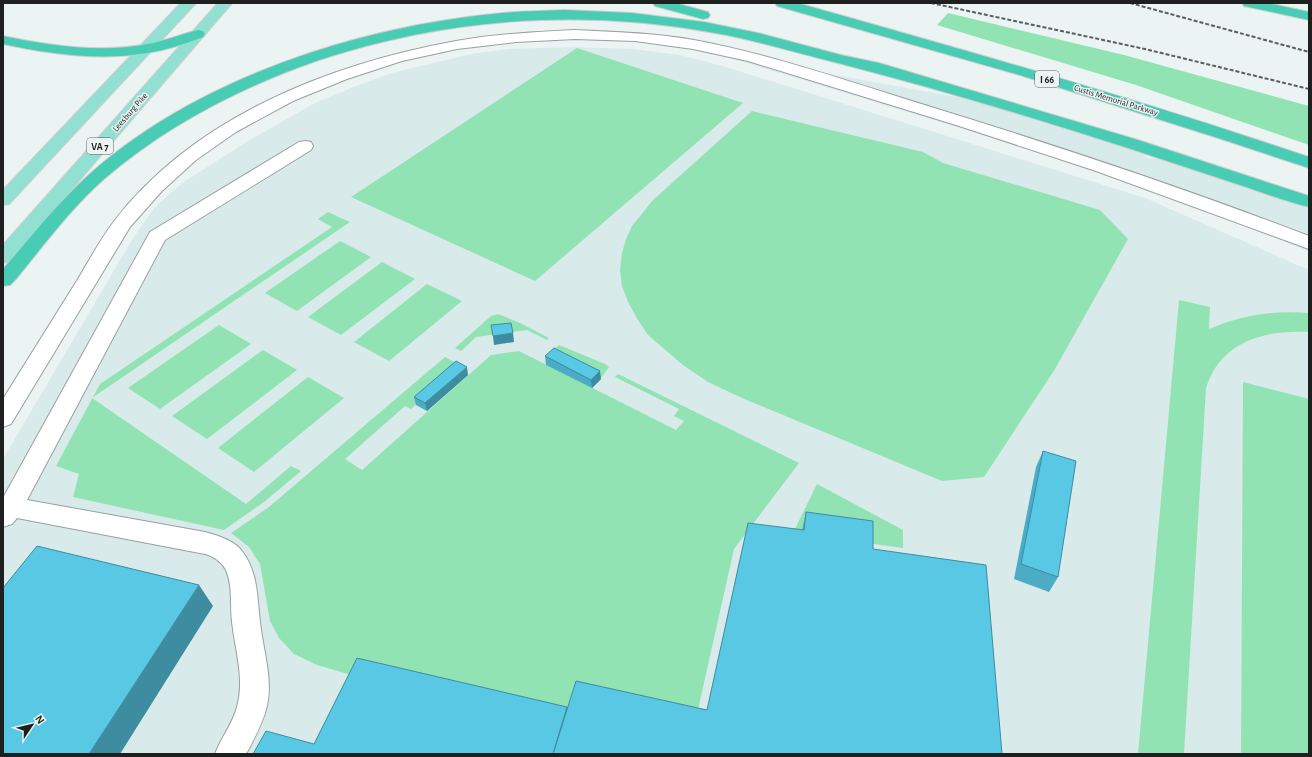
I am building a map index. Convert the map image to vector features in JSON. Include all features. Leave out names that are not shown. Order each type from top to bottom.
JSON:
[{"type":"highway","points":[[660,3],[837,53],[1309,202]]},
{"type":"highway","name":"Custis Memorial Parkway","points":[[782,3],[1028,73],[1224,134],[1309,163]]},
{"type":"highway","points":[[1249,3],[1309,16]]},
{"type":"highway","points":[[3,280],[9,275],[68,206],[100,174],[137,146],[173,122],[229,89],[272,71],[315,55],[382,37],[450,24],[502,17],[549,14],[613,15],[738,33],[833,58],[888,70]]},
{"type":"highway","points":[[3,40],[48,48],[84,51],[122,51],[146,49],[198,34]]},
{"type":"highway","points":[[1198,166],[1309,210]]},
{"type":"main road","points":[[3,200],[189,3]]},
{"type":"main road","name":"Leesburg Pike","points":[[3,257],[225,3]]},
{"type":"street","points":[[3,418],[122,224],[147,196],[178,166],[247,118],[327,81],[408,55],[448,46],[487,40],[559,35],[604,35],[671,40],[716,47],[1001,133],[1097,164],[1194,198],[1309,243]]},
{"type":"street","points":[[230,754],[247,721],[252,707],[255,675],[246,624],[242,578],[240,570],[231,555],[215,546],[205,543],[7,512],[156,236],[305,146]]},
{"type":"shaded area","points":[[572,47],[632,49],[680,55],[726,67],[1145,198],[1309,270],[1309,754],[3,754],[3,459],[132,240],[154,208],[181,184],[243,144],[315,103],[359,85],[392,73],[471,54],[508,49]]},
{"type":"shaded area","points":[[714,53],[1044,113],[1137,142],[1147,158],[1194,163],[1309,204],[1309,251],[1108,173]]},
{"type":"green space","points":[[948,13],[1124,55],[1309,106],[1309,145],[1136,85],[937,25]]},
{"type":"green space","points":[[577,48],[743,103],[535,281],[351,197]]},
{"type":"green space","points":[[752,111],[923,152],[943,163],[1100,210],[1128,239],[1055,369],[984,477],[942,481],[742,398],[708,382],[683,365],[648,335],[638,320],[628,302],[622,286],[620,270],[622,253],[632,226],[653,200]]},
{"type":"green space","points":[[328,212],[350,222],[93,397],[100,384],[332,227],[318,219]]},
{"type":"green space","points":[[340,241],[371,257],[297,311],[265,293]]},
{"type":"green space","points":[[382,262],[415,279],[341,335],[308,317]]},
{"type":"green space","points":[[427,284],[462,301],[389,361],[354,342]]},
{"type":"green space","points":[[1179,300],[1210,307],[1209,329],[1246,317],[1270,313],[1296,312],[1309,313],[1309,332],[1276,333],[1261,336],[1233,349],[1222,359],[1213,372],[1206,388],[1184,754],[1138,754]]},
{"type":"green space","points":[[498,314],[518,322],[549,338],[547,340],[527,330],[476,337],[461,351],[455,348],[491,316]]},
{"type":"green space","points":[[219,325],[251,344],[160,409],[128,388]]},
{"type":"green space","points":[[559,345],[609,367],[601,378],[550,352]]},
{"type":"green space","points":[[263,350],[297,370],[207,439],[172,416]]},
{"type":"green space","points":[[519,351],[676,430],[684,421],[674,416],[679,409],[615,377],[618,374],[799,463],[734,549],[697,714],[580,712],[355,676],[317,665],[294,654],[279,638],[270,621],[260,564],[249,547],[231,533],[269,507],[445,357],[460,365],[411,409],[405,406],[345,459],[362,470],[491,355]]},
{"type":"green space","points":[[308,377],[344,398],[254,472],[218,448]]},
{"type":"green space","points":[[1243,382],[1309,399],[1309,754],[1241,754]]},
{"type":"green space","points":[[92,398],[246,504],[291,466],[301,471],[264,502],[224,530],[73,497],[79,474],[56,466]]},
{"type":"green space","points":[[817,484],[903,530],[903,548],[793,533]]},
{"type":"building","points":[[511,323],[513,333],[493,336],[491,325]]},
{"type":"building","points":[[554,348],[600,371],[591,380],[545,356]]},
{"type":"building","points":[[456,361],[467,367],[425,403],[414,397]]},
{"type":"building","points":[[1043,451],[1076,461],[1058,577],[1021,564]]},
{"type":"building","points":[[806,512],[873,521],[873,549],[986,565],[1002,754],[553,754],[576,681],[707,710],[748,523],[804,530]]},
{"type":"building","points":[[37,546],[199,585],[89,754],[3,754],[3,588]]},
{"type":"building","points":[[357,658],[567,707],[553,754],[253,754],[266,731],[314,744]]},
{"type":"railway","points":[[931,3],[1145,49],[1309,89]]},
{"type":"railway","points":[[1130,3],[1309,52]]}]
